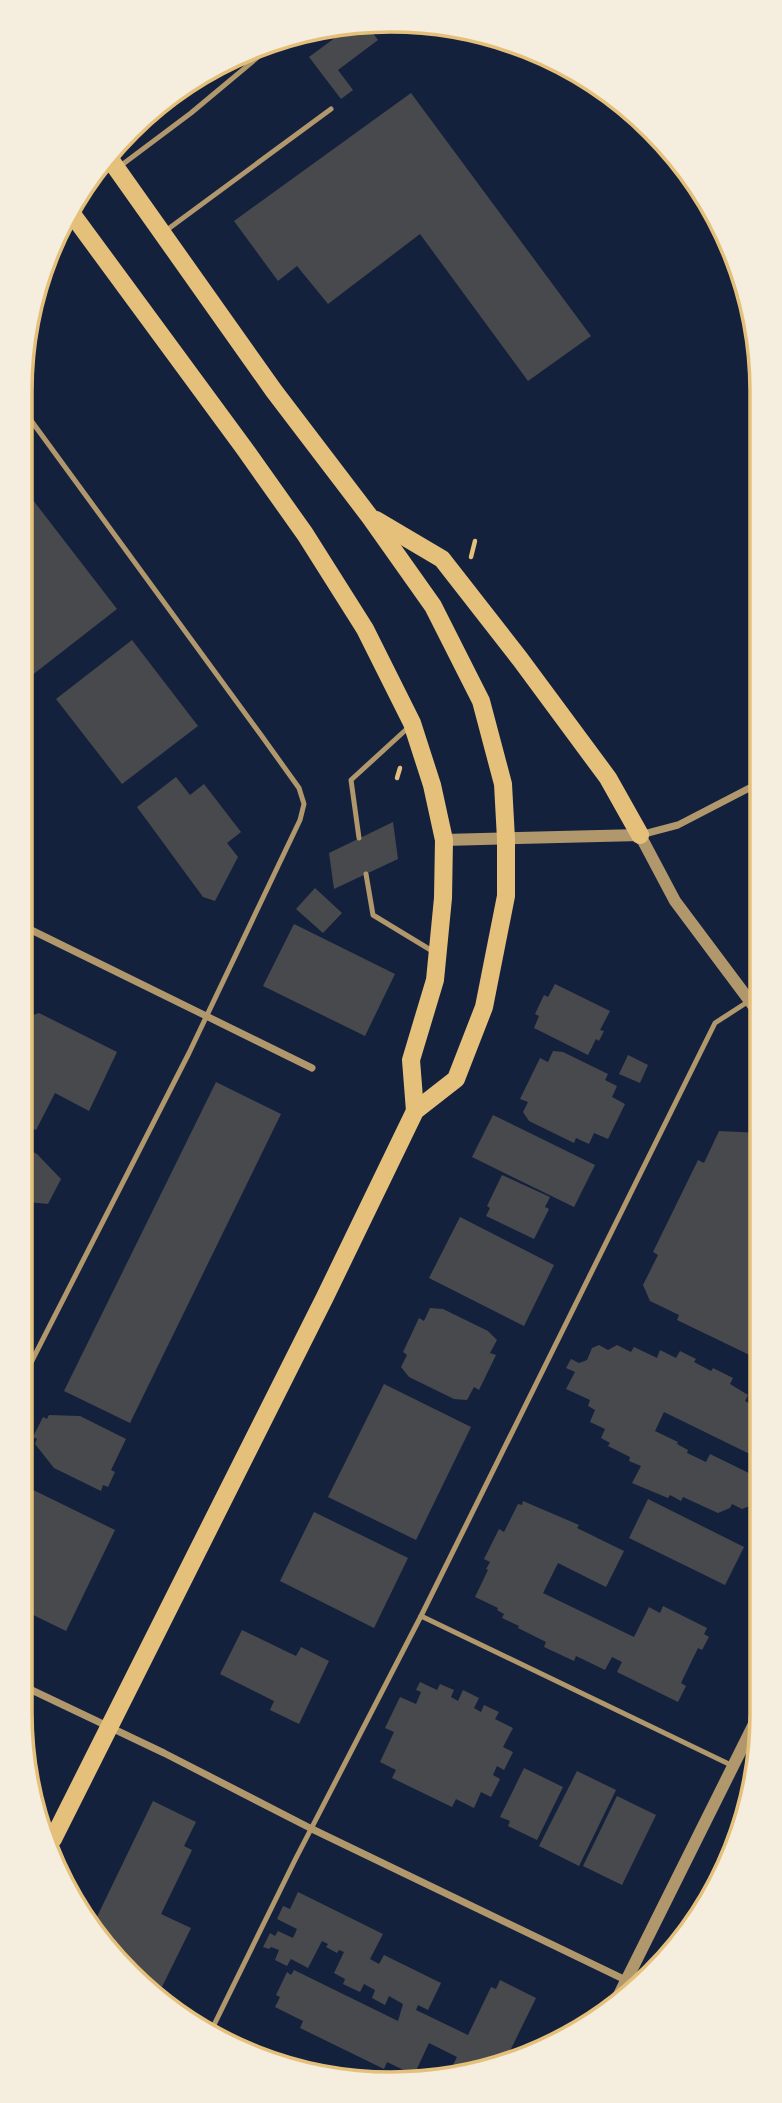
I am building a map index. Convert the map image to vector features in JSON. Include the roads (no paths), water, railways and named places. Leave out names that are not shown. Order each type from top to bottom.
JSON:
[{"type":"main road","points":[[54,1835],[111,1728],[415,1111],[456,1079],[484,1007],[506,896],[503,784],[481,701],[433,606],[370,517],[274,391],[113,164]]},
{"type":"main road","points":[[76,219],[304,534],[365,629],[412,723],[432,785],[444,840],[443,898],[435,980],[411,1060],[415,1111]]},
{"type":"main road","points":[[370,517],[442,559],[526,666],[608,778],[640,835]]},
{"type":"street","points":[[444,840],[640,835],[678,825],[750,788]]},
{"type":"street","points":[[640,835],[675,901],[749,1001]]},
{"type":"street","points":[[32,930],[312,1068]]},
{"type":"street","points":[[32,1690],[312,1829],[629,1981]]},
{"type":"street","points":[[633,1977],[750,1732]]},
{"type":"lane","points":[[117,159],[191,113],[258,57]]},
{"type":"lane","points":[[162,233],[331,109]]},
{"type":"lane","points":[[32,422],[299,788],[304,804],[300,820],[206,1017],[32,1360]]},
{"type":"lane","points":[[359,838],[351,780],[412,723]]},
{"type":"lane","points":[[366,874],[373,915],[438,955]]},
{"type":"lane","points":[[214,2025],[421,1616],[715,1023],[749,1001]]},
{"type":"lane","points":[[421,1616],[733,1766]]}]
